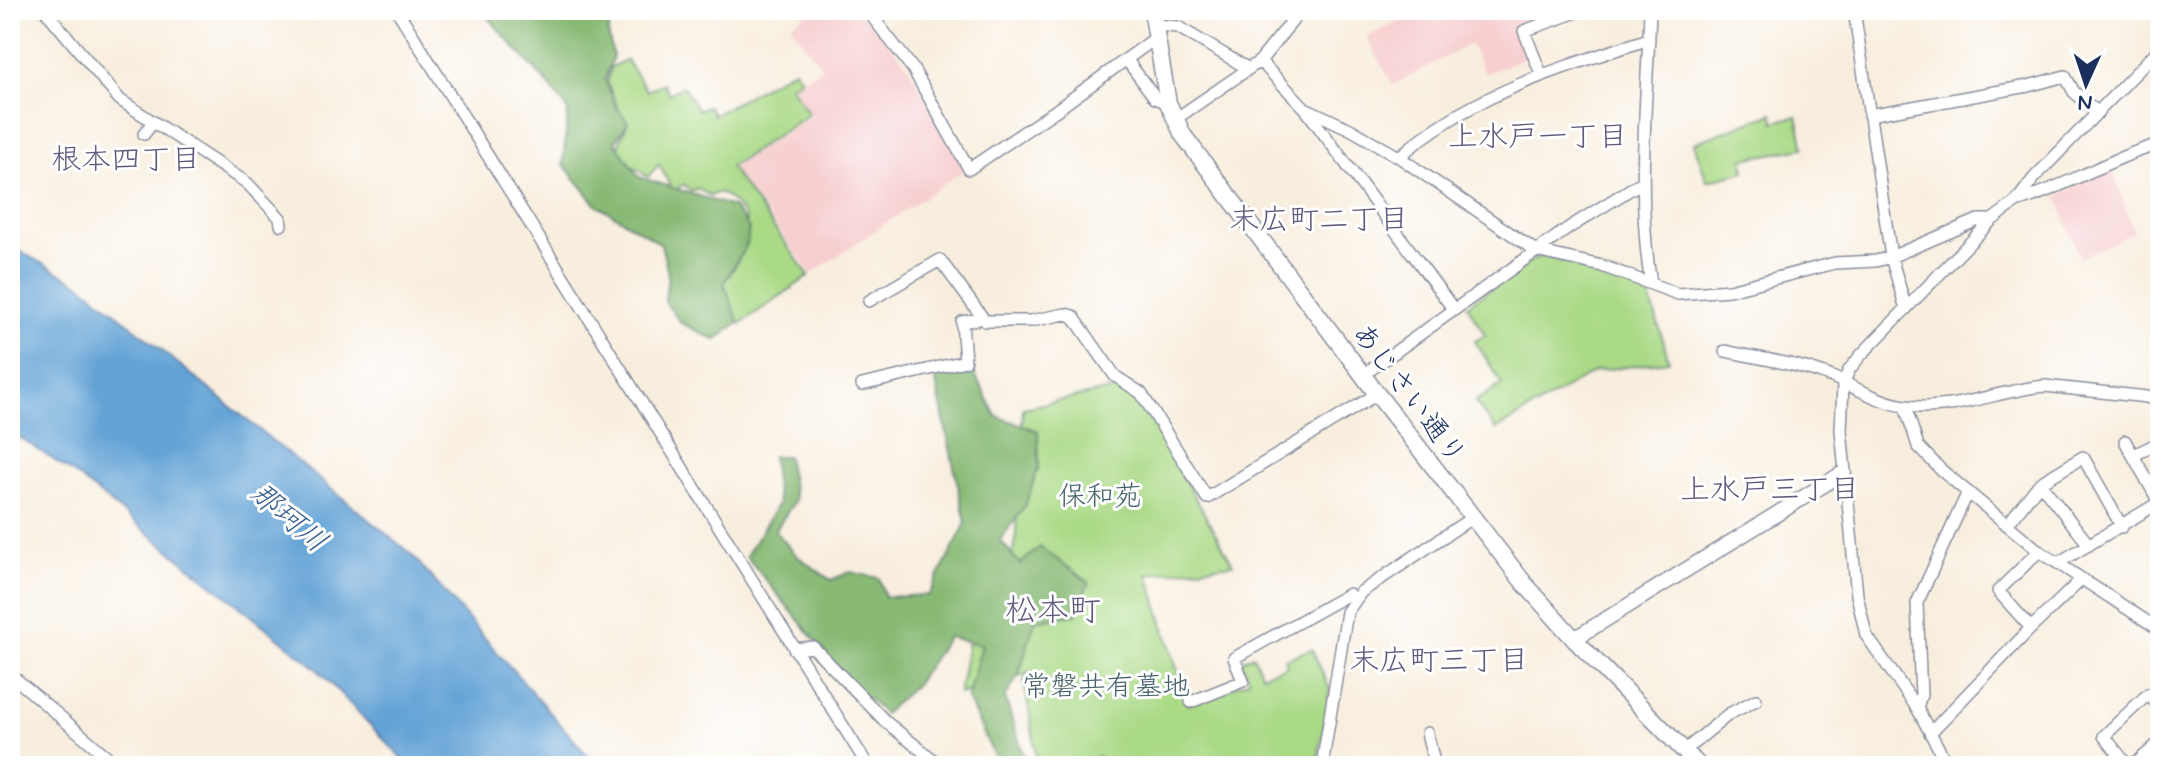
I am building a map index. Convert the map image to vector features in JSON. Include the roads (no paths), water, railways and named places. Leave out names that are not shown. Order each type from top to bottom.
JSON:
[{"type":"highway","name":"あじさい通り","points":[[1155,24],[1168,103],[1174,120],[1228,196],[1524,583],[1574,639],[1699,766]]},
{"type":"main road","points":[[1574,639],[1843,473]]},
{"type":"street","points":[[45,10],[120,100],[247,183],[280,218],[281,225]]},
{"type":"street","points":[[397,10],[868,766]]},
{"type":"street","points":[[867,10],[913,69],[969,169],[1126,59],[1155,24],[1178,27],[1247,68]]},
{"type":"street","points":[[1174,120],[1260,61],[1297,15],[1305,10]]},
{"type":"street","points":[[1541,74],[1524,31],[1582,10]]},
{"type":"street","points":[[1650,10],[1642,182],[1644,247],[1651,284]]},
{"type":"street","points":[[1854,10],[1891,257],[1906,309]]},
{"type":"street","points":[[1399,157],[1451,117],[1541,74],[1649,39]]},
{"type":"street","points":[[1948,766],[1917,708],[1866,635],[1857,595],[1843,473],[1843,384],[1861,355],[1992,220],[2016,202],[2034,178],[2160,48]]},
{"type":"street","points":[[1126,59],[1155,98],[1168,103]]},
{"type":"street","points":[[1260,61],[1305,108],[1454,310]]},
{"type":"street","points":[[1869,115],[2028,86],[2065,76],[2074,92],[2098,113]]},
{"type":"street","points":[[1305,108],[1399,157],[1536,251],[1602,266],[1678,294],[1729,290],[1802,269],[1846,261],[1876,261],[1978,220],[1992,220]]},
{"type":"street","points":[[144,134],[153,122]]},
{"type":"street","points":[[2016,202],[2160,144]]},
{"type":"street","points":[[1363,375],[1536,251],[1642,182]]},
{"type":"street","points":[[869,301],[940,260],[985,321],[1031,321],[1065,314],[1073,316],[1115,376],[1141,393],[1207,498],[1377,394]]},
{"type":"street","points":[[862,385],[965,361],[962,322],[983,318]]},
{"type":"street","points":[[1725,351],[1785,363],[1905,406],[1955,406],[2045,386],[2147,397],[2160,403]]},
{"type":"street","points":[[1905,406],[1918,446],[1941,470],[2039,551],[2160,630]]},
{"type":"street","points":[[2058,563],[2160,502],[2125,441]]},
{"type":"street","points":[[2134,455],[2160,442]]},
{"type":"street","points":[[2007,525],[2040,483],[2083,457],[2122,527]]},
{"type":"street","points":[[2040,483],[2089,545]]},
{"type":"street","points":[[1917,708],[1921,695],[1917,603],[1968,492]]},
{"type":"street","points":[[1191,702],[1243,681],[1234,658],[1351,598],[1473,517]]},
{"type":"street","points":[[2031,628],[1998,591],[2039,551]]},
{"type":"street","points":[[1930,733],[2082,579]]},
{"type":"street","points":[[1322,766],[1351,598]]},
{"type":"street","points":[[794,649],[813,647],[886,722],[941,766]]},
{"type":"street","points":[[10,674],[118,766]]},
{"type":"street","points":[[2160,707],[2148,694],[2104,736],[2131,766],[2160,742]]},
{"type":"street","points":[[1684,751],[1729,714],[1756,700]]},
{"type":"street","points":[[1427,733],[1435,766]]},
{"type":"water","name":"那珂川","points":[[10,246],[82,285],[411,554],[597,766],[409,766],[315,667],[73,473],[10,431]]},
{"type":"district","name":"上水戸一丁目","points":[[1538,136]]},
{"type":"district","name":"根本四丁目","points":[[126,159]]},
{"type":"district","name":"末広町二丁目","points":[[1319,219]]},
{"type":"district","name":"上水戸三丁目","points":[[1770,489]]},
{"type":"district","name":"松本町","points":[[1053,609]]},
{"type":"district","name":"末広町三丁目","points":[[1439,660]]},
{"type":"park label","name":"保和苑","points":[[1100,495]]},
{"type":"park label","name":"常磐共有墓地","points":[[1106,685]]}]
